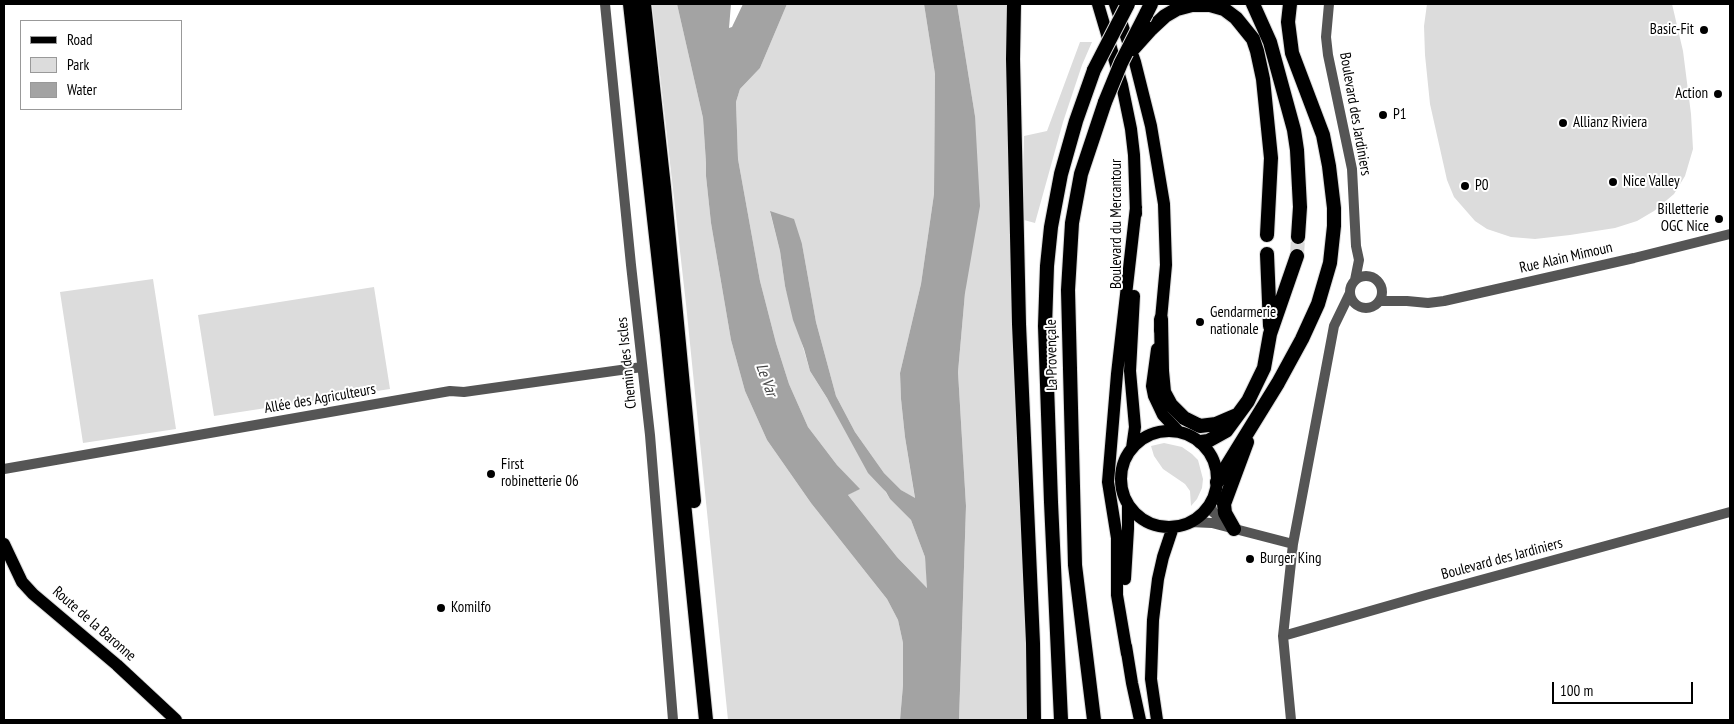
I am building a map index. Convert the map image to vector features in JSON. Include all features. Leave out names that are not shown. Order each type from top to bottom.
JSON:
[{"type":"highway","points":[[630,4],[667,335],[706,720]]},
{"type":"highway","points":[[644,4],[664,187],[715,720]]},
{"type":"highway","points":[[1014,4],[1013,59],[1019,305],[1033,643],[1034,720]]},
{"type":"highway","name":"La Provençale","points":[[1061,720],[1046,365],[1047,266],[1051,227],[1061,174],[1076,121],[1094,70],[1128,4]]},
{"type":"highway","points":[[1121,63],[1151,29],[1165,16],[1177,9],[1192,5],[1210,4],[1224,9],[1236,18],[1253,39],[1258,51],[1263,79],[1271,180],[1267,235]]},
{"type":"highway","points":[[1253,4],[1270,42],[1294,130],[1300,207],[1298,237]]},
{"type":"highway","points":[[1217,482],[1278,383],[1302,339],[1318,304],[1330,263],[1334,208],[1326,149],[1323,135],[1292,53],[1288,22],[1290,4]]},
{"type":"highway","name":"La Provençale","points":[[1094,720],[1075,565],[1068,290],[1072,222],[1081,174],[1105,102],[1121,63],[1148,9]]},
{"type":"highway","points":[[1267,254],[1270,334]]},
{"type":"highway","points":[[1201,442],[1208,441],[1226,431],[1248,401],[1264,368],[1270,334],[1297,256]]},
{"type":"highway","points":[[1161,319],[1164,392],[1178,413],[1192,423],[1208,426],[1223,422],[1240,414]]},
{"type":"highway","points":[[1234,528],[1225,513],[1224,504],[1251,427]]},
{"type":"main road","name":"Boulevard du Mercantour","points":[[1098,4],[1122,85],[1131,129],[1136,207],[1130,371],[1135,427],[1132,448]]},
{"type":"main road","points":[[1115,4],[1135,62],[1147,109],[1162,195],[1166,266],[1152,386],[1154,396],[1163,415],[1178,431]]},
{"type":"main road","points":[[1136,207],[1117,374],[1108,482],[1117,538],[1117,595],[1140,720]]},
{"type":"main road","points":[[1162,431],[1178,431],[1194,437],[1210,453],[1216,467],[1217,482],[1214,497],[1201,514],[1190,522],[1173,527],[1160,526],[1147,522],[1136,514],[1128,504],[1122,490],[1121,475],[1124,461],[1132,448],[1148,436],[1162,431]]},
{"type":"main road","points":[[1127,654],[1124,590],[1128,504]]},
{"type":"main road","points":[[1157,720],[1151,679],[1153,620],[1162,557],[1173,527]]},
{"type":"main road","name":"Route de la Baronne","points":[[4,544],[12,565],[22,582],[117,665],[176,720]]},
{"type":"street","name":"Chemin des Iscles","points":[[605,4],[650,435],[673,720]]},
{"type":"street","name":"Boulevard des Jardiniers","points":[[1329,4],[1326,37],[1328,55],[1352,169],[1356,246],[1359,260],[1355,280]]},
{"type":"street","name":"Rue Alain Mimoun","points":[[1378,302],[1407,301],[1428,303],[1453,299],[1730,234]]},
{"type":"street","name":"Boulevard des Jardiniers","points":[[1359,260],[1372,277]]},
{"type":"street","points":[[1291,720],[1283,636],[1293,544],[1334,326],[1355,280],[1363,276],[1372,277],[1380,283],[1382,292],[1378,302],[1370,307],[1360,306],[1353,308],[1338,318]]},
{"type":"street","name":"Rue Alain Mimoun","points":[[1382,288],[1407,301]]},
{"type":"street","points":[[1350,293],[1353,301],[1360,306]]},
{"type":"street","name":"Allée des Agriculteurs","points":[[4,469],[450,391],[464,392],[642,367]]},
{"type":"street","points":[[1210,504],[1213,512],[1218,517],[1234,528]]},
{"type":"street","name":"Boulevard des Jardiniers","points":[[1283,636],[1730,512]]},
{"type":"street","points":[[1190,522],[1212,523],[1293,544]]},
{"type":"green space","points":[[652,4],[677,4],[703,118],[711,223],[731,340],[745,391],[767,440],[811,503],[887,599],[898,620],[903,643],[903,685],[900,720],[728,720],[686,304]]},
{"type":"green space","points":[[787,4],[924,4],[935,74],[934,194],[921,284],[900,373],[905,437],[915,499],[901,490],[884,473],[855,432],[836,396],[816,322],[802,244],[770,212],[780,251],[785,286],[810,371],[890,499],[911,520],[925,557],[928,589],[897,557],[848,495],[859,489],[837,465],[808,427],[789,384],[760,281],[738,159],[736,102],[740,89],[760,68]]},
{"type":"green space","points":[[957,4],[1006,4],[1009,221],[1015,316],[1028,692],[1027,720],[959,720],[966,506],[958,372],[965,293],[975,116]]},
{"type":"green space","name":"Allianz Riviera","points":[[1427,4],[1672,4],[1683,51],[1691,114],[1693,149],[1685,176],[1674,194],[1654,211],[1637,221],[1615,228],[1570,235],[1535,239],[1511,237],[1487,229],[1475,221],[1454,197],[1447,180],[1430,104],[1424,26]]},
{"type":"green space","points":[[1080,42],[1092,42],[1082,65],[1063,122],[1035,223],[1024,220],[1024,136],[1047,131]]},
{"type":"green space","points":[[153,279],[176,429],[83,443],[60,292]]},
{"type":"green space","points":[[374,287],[390,389],[214,416],[198,315]]},
{"type":"green space","points":[[1164,443],[1182,447],[1198,460],[1203,479],[1202,488],[1191,506],[1190,491],[1185,484],[1163,469],[1154,456],[1151,446]]},
{"type":"water","name":"Le Var","points":[[677,4],[731,4],[729,28],[732,27],[743,4],[787,4],[760,68],[740,89],[736,102],[738,159],[760,281],[789,384],[808,427],[837,465],[860,489],[848,495],[897,557],[927,588],[925,557],[911,520],[868,473],[810,371],[793,320],[785,286],[780,251],[770,211],[794,219],[802,244],[816,322],[836,396],[855,432],[884,473],[901,490],[915,498],[905,437],[900,373],[921,284],[934,194],[935,74],[924,4],[957,4],[975,116],[980,206],[965,293],[958,372],[966,506],[959,720],[900,720],[903,685],[903,643],[898,620],[887,599],[811,503],[767,440],[745,391],[731,340],[711,223],[703,118]]},
{"type":"tunnel","points":[[1297,256],[1298,237]]},
{"type":"place","name":"Basic-Fit","points":[[1704,30]]},
{"type":"place","name":"Action","points":[[1718,94]]},
{"type":"place","name":"P1","points":[[1383,115]]},
{"type":"place","name":"Allianz Riviera","points":[[1563,123]]},
{"type":"place","name":"Nice Valley","points":[[1613,182]]},
{"type":"place","name":"P0","points":[[1465,186]]},
{"type":"place","name":"Billetterie OGC Nice","points":[[1719,219]]},
{"type":"place","name":"Gendarmerie nationale","points":[[1200,322]]},
{"type":"place","name":"First robinetterie 06","points":[[491,474]]},
{"type":"place","name":"Burger King","points":[[1250,559]]},
{"type":"place","name":"Komilfo","points":[[441,608]]}]
